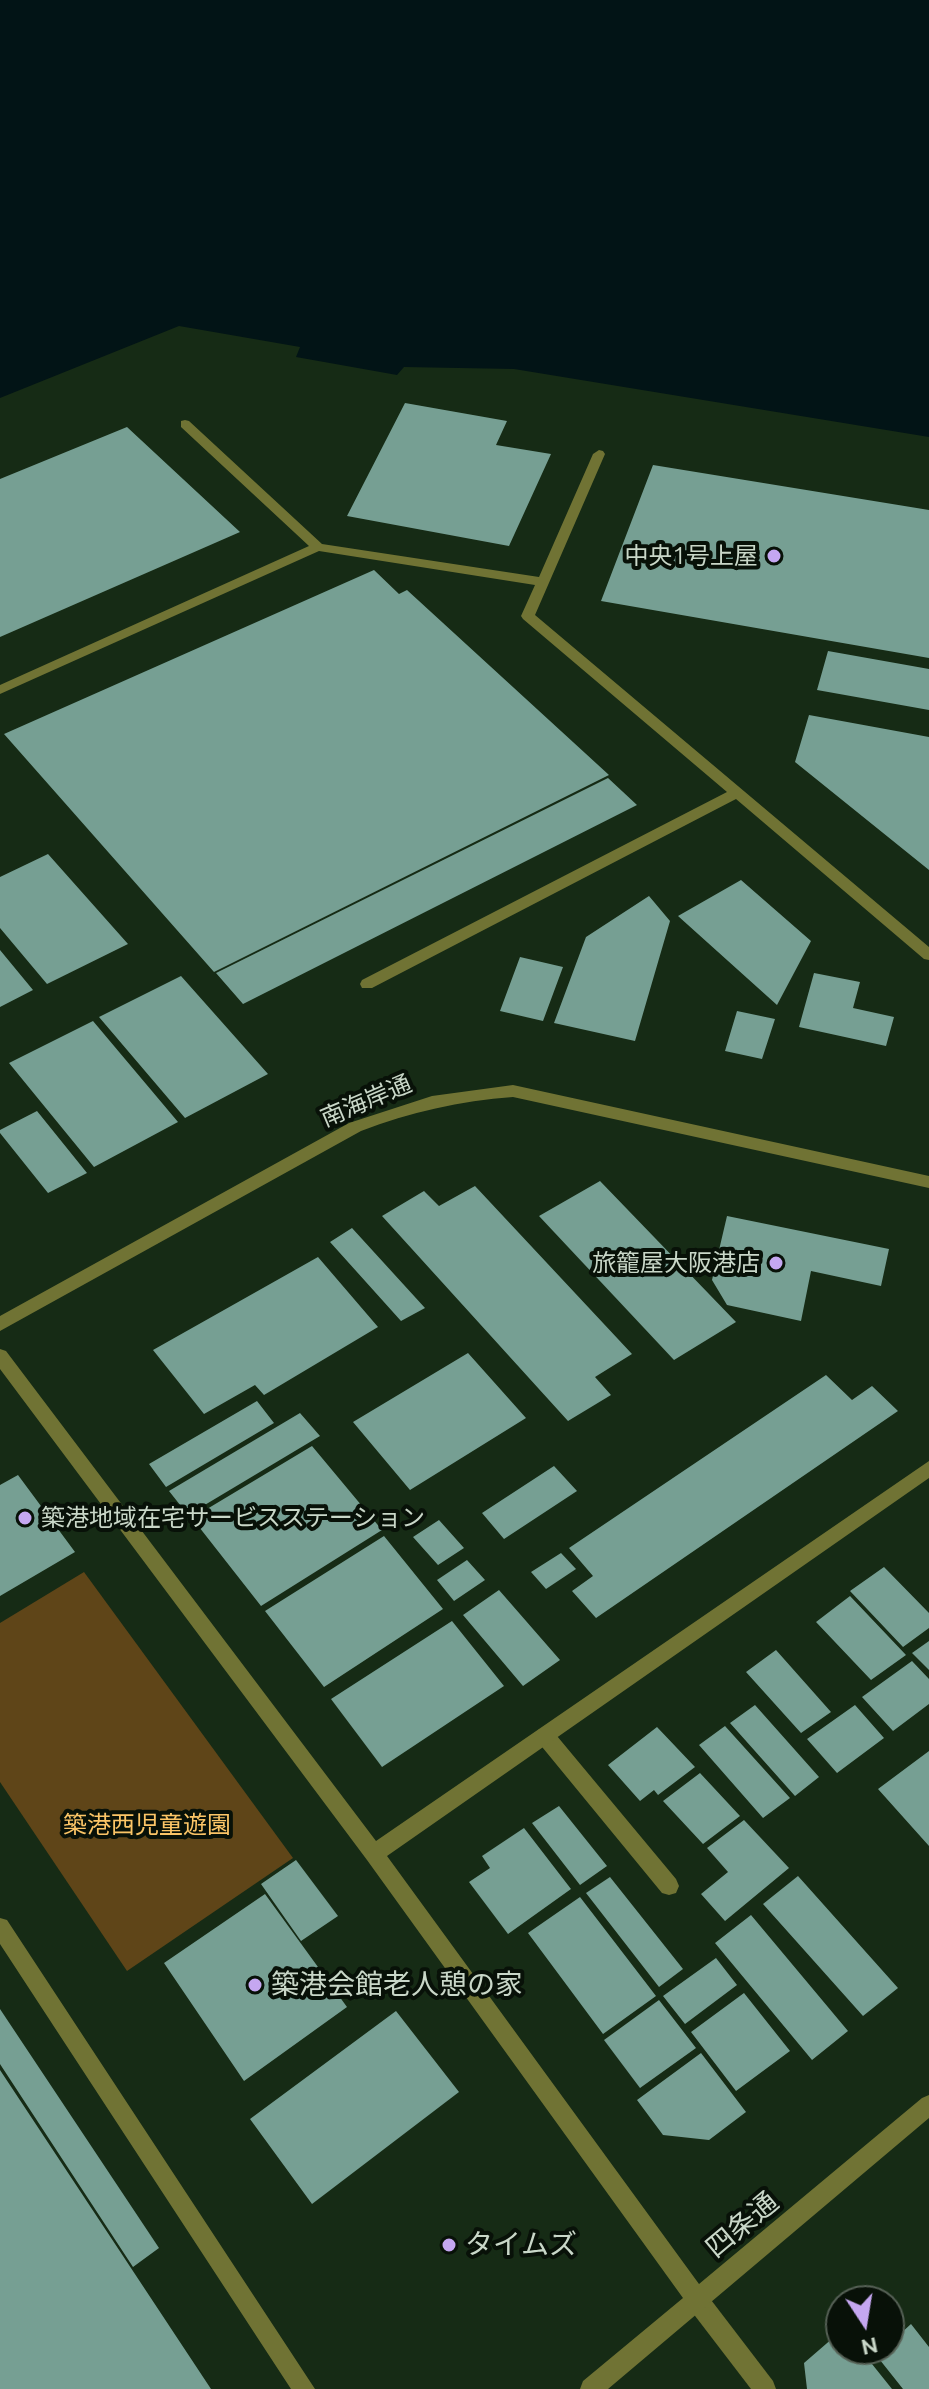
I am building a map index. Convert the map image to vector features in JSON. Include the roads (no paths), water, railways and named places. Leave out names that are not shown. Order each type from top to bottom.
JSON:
[{"type":"street","points":[[185,424],[318,547]]},
{"type":"street","points":[[599,454],[528,616],[929,955]]},
{"type":"street","points":[[0,690],[318,547],[543,582]]},
{"type":"street","points":[[367,984],[737,793]]},
{"type":"street","name":"南海岸通","points":[[0,1324],[355,1127],[405,1106],[462,1093],[513,1091],[929,1182]]},
{"type":"street","points":[[0,1356],[374,1854],[765,2389]]},
{"type":"street","points":[[374,1854],[929,1468]]},
{"type":"street","points":[[545,1736],[669,1886]]},
{"type":"street","points":[[0,1927],[304,2389]]},
{"type":"street","name":"四条通","points":[[591,2389],[929,2105]]},
{"type":"place","name":"中央1号上屋","points":[[774,556]]},
{"type":"place","name":"旅籠屋大阪港店","points":[[776,1263]]},
{"type":"place","name":"築港地域在宅サービスステーション","points":[[25,1518]]},
{"type":"place","name":"築港会館老人憩の家","points":[[255,1985]]},
{"type":"place","name":"タイムズ","points":[[449,2245]]},
{"type":"park label","name":"築港西児童遊園","points":[[147,1825]]}]
